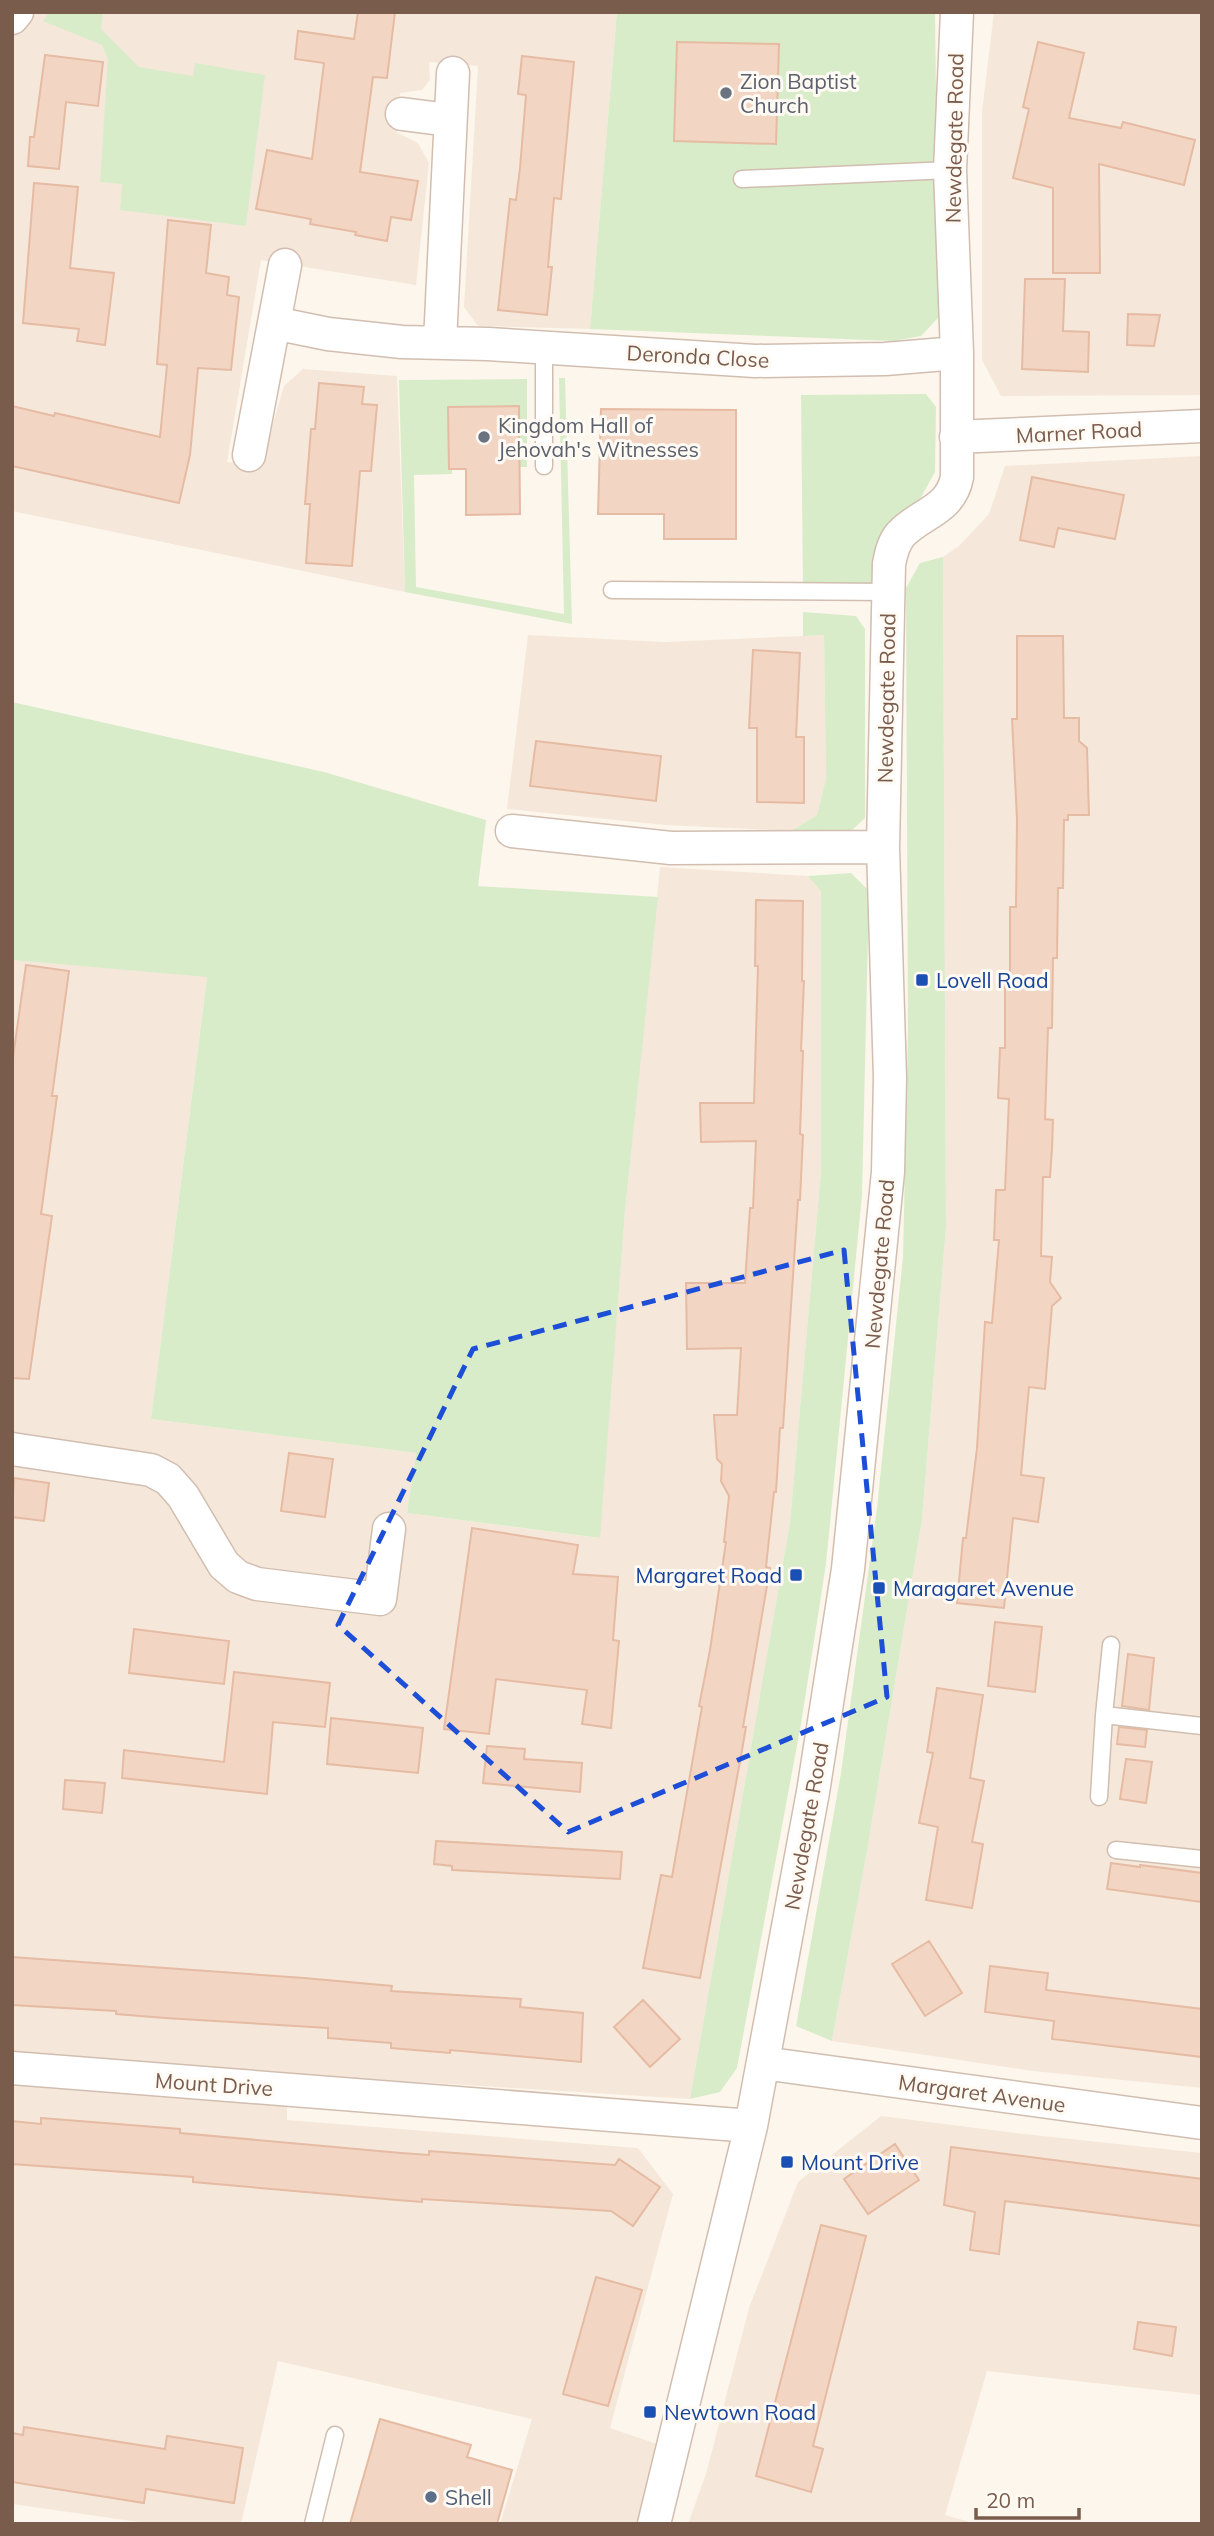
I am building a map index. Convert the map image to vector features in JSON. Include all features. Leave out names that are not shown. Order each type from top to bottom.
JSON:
[{"type":"street","points":[[12,18],[17,12]]},
{"type":"street","name":"Newdegate Road","points":[[654,2524],[751,2126],[835,1662],[856,1500],[888,1172],[890,1078],[883,847],[889,564],[895,542],[902,533],[945,502],[955,486],[957,353],[950,170],[957,12]]},
{"type":"street","points":[[440,342],[453,73]]},
{"type":"street","points":[[402,114],[449,120]]},
{"type":"street","points":[[249,455],[285,265]]},
{"type":"street","name":"Deronda Close","points":[[274,323],[364,339],[755,360],[872,360],[957,353]]},
{"type":"street","name":"Marner Road","points":[[956,438],[1202,426]]},
{"type":"street","points":[[512,831],[671,848],[883,847]]},
{"type":"street","points":[[12,1449],[150,1470],[168,1479],[183,1496],[224,1566],[238,1577],[257,1584],[380,1599],[389,1530]]},
{"type":"street","name":"Margaret Avenue","points":[[763,2063],[1202,2123]]},
{"type":"street","name":"Mount Drive","points":[[12,2068],[751,2126]]},
{"type":"lane","points":[[742,179],[950,170]]},
{"type":"lane","points":[[544,347],[544,466]]},
{"type":"lane","points":[[612,590],[888,592]]},
{"type":"lane","points":[[1099,1797],[1111,1645]]},
{"type":"lane","points":[[1104,1715],[1202,1726]]},
{"type":"lane","points":[[1116,1850],[1202,1859]]},
{"type":"lane","points":[[313,2524],[335,2435]]},
{"type":"highlighted area","points":[[844,1250],[887,1697],[568,1832],[338,1625],[473,1349]]},
{"type":"shaded area","points":[[12,12],[617,12],[590,329],[478,326],[464,307],[478,66],[429,62],[430,80],[422,90],[400,93],[396,132],[418,143],[429,163],[416,285],[261,260],[227,462],[261,465],[284,386],[303,369],[397,376],[405,592],[12,511]]},
{"type":"shaded area","points":[[994,12],[1202,12],[1202,395],[1001,396],[982,360],[982,112]]},
{"type":"shaded area","points":[[1202,456],[1202,2088],[1033,2071],[832,2041],[867,1851],[922,1520],[946,1227],[943,557],[959,546],[989,514],[1005,466]]},
{"type":"shaded area","points":[[528,635],[664,642],[824,635],[826,778],[817,815],[791,831],[665,825],[507,809]]},
{"type":"shaded area","points":[[660,867],[808,876],[821,890],[821,1171],[790,1522],[690,2099],[287,2074],[287,2120],[638,2148],[673,2194],[610,2428],[660,2445],[637,2524],[500,2524],[532,2419],[278,2361],[241,2524],[153,2524],[12,2504],[12,960],[207,976],[151,1419],[416,1453],[407,1513],[599,1538],[625,1211]]},
{"type":"shaded area","points":[[881,2116],[1202,2153],[1202,2395],[987,2371],[945,2515],[977,2524],[688,2524],[706,2474],[749,2308],[798,2182]]},
{"type":"green space","points":[[49,12],[103,12],[101,29],[139,67],[193,76],[195,63],[265,75],[246,226],[120,210],[122,184],[100,182],[108,59],[102,45],[43,21]]},
{"type":"green space","points":[[617,12],[935,12],[939,317],[921,336],[894,341],[590,329]]},
{"type":"green space","points":[[559,378],[565,378],[572,624],[405,592],[399,380],[527,379],[527,467],[520,467],[519,406],[448,407],[449,469],[452,469],[452,474],[414,475],[416,587],[564,614]]},
{"type":"green space","points":[[926,394],[936,407],[935,472],[920,499],[892,523],[880,547],[871,583],[803,589],[801,395]]},
{"type":"green space","points":[[943,557],[946,1227],[922,1520],[867,1851],[832,2041],[796,2026],[841,1773],[877,1508],[903,1257],[908,1030],[906,588],[920,563]]},
{"type":"green space","points":[[803,612],[856,616],[865,629],[865,818],[849,833],[791,831],[817,815],[826,778],[824,635],[803,636]]},
{"type":"green space","points":[[12,702],[324,772],[486,820],[478,886],[658,897],[625,1211],[600,1538],[407,1513],[416,1453],[151,1419],[207,977],[12,960]]},
{"type":"green space","points":[[851,873],[869,891],[862,1195],[826,1564],[801,1724],[737,2068],[720,2092],[690,2099],[790,1522],[821,1171],[821,891],[808,876]]},
{"type":"building","points":[[358,12],[395,12],[387,78],[373,77],[360,172],[418,181],[411,220],[391,217],[387,241],[355,235],[356,232],[310,224],[311,219],[256,209],[267,150],[312,159],[324,63],[295,59],[298,31],[354,39]]},
{"type":"building","name":"Zion Baptist Church","points":[[677,42],[779,44],[776,144],[674,141]]},
{"type":"building","points":[[1038,42],[1084,53],[1069,118],[1121,128],[1123,122],[1195,140],[1184,185],[1099,164],[1100,273],[1053,273],[1053,188],[1013,178],[1029,109],[1023,107]]},
{"type":"building","points":[[45,55],[103,62],[98,106],[66,102],[59,169],[28,166],[30,137],[34,137]]},
{"type":"building","points":[[522,56],[574,62],[561,199],[554,198],[548,267],[552,267],[547,315],[498,310],[510,199],[516,200],[520,168],[526,95],[518,94]]},
{"type":"building","points":[[34,183],[78,187],[70,268],[114,273],[105,345],[77,341],[79,329],[23,323]]},
{"type":"building","points":[[168,220],[211,225],[206,273],[229,277],[227,295],[239,297],[231,370],[198,368],[190,455],[179,503],[12,466],[12,406],[160,437],[167,365],[157,364]]},
{"type":"building","points":[[1025,279],[1065,279],[1063,331],[1089,332],[1088,372],[1022,369]]},
{"type":"building","points":[[1128,314],[1160,315],[1154,346],[1127,345]]},
{"type":"building","points":[[319,383],[364,387],[362,404],[377,405],[371,471],[360,471],[352,566],[306,563],[310,504],[305,504],[311,429],[315,429]]},
{"type":"building","name":"Kingdom Hall of Jehovah's Witnesses","points":[[519,406],[520,514],[466,515],[466,469],[449,469],[448,407]]},
{"type":"building","points":[[601,409],[736,410],[736,539],[664,539],[664,514],[598,514]]},
{"type":"building","points":[[1032,477],[1124,495],[1115,539],[1058,528],[1054,547],[1020,540]]},
{"type":"building","points":[[1017,636],[1063,636],[1064,718],[1079,718],[1079,741],[1087,748],[1089,815],[1068,815],[1068,820],[1064,820],[1063,888],[1058,888],[1052,1028],[1048,1028],[1045,1119],[1053,1120],[1050,1177],[1043,1177],[1041,1256],[1052,1257],[1050,1282],[1061,1298],[1052,1306],[1045,1389],[1029,1387],[1021,1475],[1044,1478],[1038,1522],[1013,1518],[1004,1608],[957,1603],[963,1538],[966,1538],[977,1448],[985,1322],[992,1323],[999,1240],[994,1240],[996,1190],[1005,1190],[1009,1099],[998,1098],[1000,1048],[1005,1048],[1005,978],[1010,978],[1010,907],[1016,907],[1017,819],[1012,719],[1017,719]]},
{"type":"building","points":[[753,650],[800,653],[796,737],[804,737],[804,803],[757,802],[757,728],[749,728]]},
{"type":"building","points":[[536,741],[661,756],[656,801],[530,786]]},
{"type":"building","points":[[756,900],[803,901],[800,1134],[803,1135],[800,1200],[783,1428],[780,1428],[776,1492],[766,1567],[770,1568],[743,1727],[746,1727],[700,1978],[643,1968],[661,1875],[672,1877],[702,1707],[699,1706],[726,1542],[729,1496],[721,1481],[722,1464],[717,1459],[714,1415],[737,1415],[741,1348],[687,1349],[686,1283],[745,1283],[750,1208],[753,1208],[756,1141],[701,1142],[700,1103],[754,1103],[758,966],[755,966]]},
{"type":"building","points":[[26,965],[69,971],[52,1096],[57,1096],[41,1214],[52,1216],[29,1379],[12,1378],[12,1064]]},
{"type":"building","points":[[289,1453],[333,1459],[325,1517],[281,1511]]},
{"type":"building","points":[[14,1478],[49,1483],[44,1521],[12,1517]]},
{"type":"building","points":[[472,1528],[578,1545],[573,1574],[618,1577],[613,1640],[619,1641],[611,1728],[582,1724],[587,1690],[496,1679],[489,1734],[444,1729]]},
{"type":"building","points":[[995,1622],[1042,1627],[1035,1692],[988,1686]]},
{"type":"building","points":[[134,1629],[229,1641],[224,1684],[129,1673]]},
{"type":"building","points":[[1128,1654],[1154,1658],[1149,1710],[1122,1706]]},
{"type":"building","points":[[234,1672],[330,1683],[325,1727],[273,1722],[267,1794],[122,1778],[124,1750],[224,1762]]},
{"type":"building","points":[[937,1688],[983,1695],[970,1778],[984,1781],[972,1842],[983,1844],[972,1908],[926,1900],[938,1827],[919,1823],[933,1753],[927,1752]]},
{"type":"building","points":[[331,1718],[423,1728],[418,1773],[327,1764]]},
{"type":"building","points":[[1119,1727],[1147,1730],[1145,1747],[1117,1744]]},
{"type":"building","points":[[487,1746],[525,1749],[524,1759],[582,1763],[580,1792],[483,1783]]},
{"type":"building","points":[[1126,1759],[1152,1762],[1146,1803],[1120,1799]]},
{"type":"building","points":[[65,1780],[105,1783],[102,1813],[63,1809]]},
{"type":"building","points":[[436,1841],[622,1852],[620,1879],[452,1870],[452,1866],[434,1864]]},
{"type":"building","points":[[1111,1863],[1202,1873],[1202,1902],[1107,1889]]},
{"type":"building","points":[[929,1941],[962,1993],[925,2016],[892,1964]]},
{"type":"building","points":[[12,1957],[304,1978],[392,1986],[391,1991],[521,1999],[520,2007],[583,2013],[581,2062],[450,2050],[450,2053],[391,2048],[391,2043],[328,2038],[328,2028],[12,2005]]},
{"type":"building","points":[[990,1966],[1048,1973],[1046,1990],[1202,2009],[1202,2057],[1052,2039],[1054,2021],[985,2012]]},
{"type":"building","points":[[643,2000],[680,2039],[650,2067],[614,2027]]},
{"type":"building","points":[[41,2118],[180,2129],[180,2133],[429,2155],[429,2151],[615,2165],[619,2159],[660,2187],[633,2226],[611,2211],[422,2199],[422,2202],[193,2182],[193,2177],[12,2164],[12,2121],[41,2124]]},
{"type":"building","points":[[895,2144],[919,2180],[868,2214],[844,2179]]},
{"type":"building","points":[[951,2147],[1202,2179],[1202,2226],[1005,2201],[999,2254],[970,2250],[975,2212],[944,2205]]},
{"type":"building","points":[[821,2225],[866,2236],[813,2446],[823,2449],[811,2492],[756,2476]]},
{"type":"building","points":[[596,2277],[642,2290],[608,2406],[563,2394]]},
{"type":"building","points":[[1138,2322],[1176,2327],[1172,2356],[1134,2349]]},
{"type":"building","name":"Shell","points":[[380,2419],[471,2445],[467,2457],[512,2470],[497,2524],[350,2524]]},
{"type":"building","points":[[24,2427],[165,2449],[167,2436],[243,2448],[234,2503],[146,2489],[144,2503],[12,2482],[12,2433],[23,2435]]},
{"type":"place","name":"Zion Baptist Church","points":[[726,93]]},
{"type":"place","name":"Kingdom Hall of Jehovah's Witnesses","points":[[484,437]]},
{"type":"place","name":"Lovell Road","points":[[922,980]]},
{"type":"place","name":"Margaret Road","points":[[796,1575]]},
{"type":"place","name":"Maragaret Avenue","points":[[879,1588]]},
{"type":"place","name":"Mount Drive","points":[[787,2162]]},
{"type":"place","name":"Newtown Road","points":[[650,2412]]},
{"type":"place","name":"Shell","points":[[431,2497]]}]
